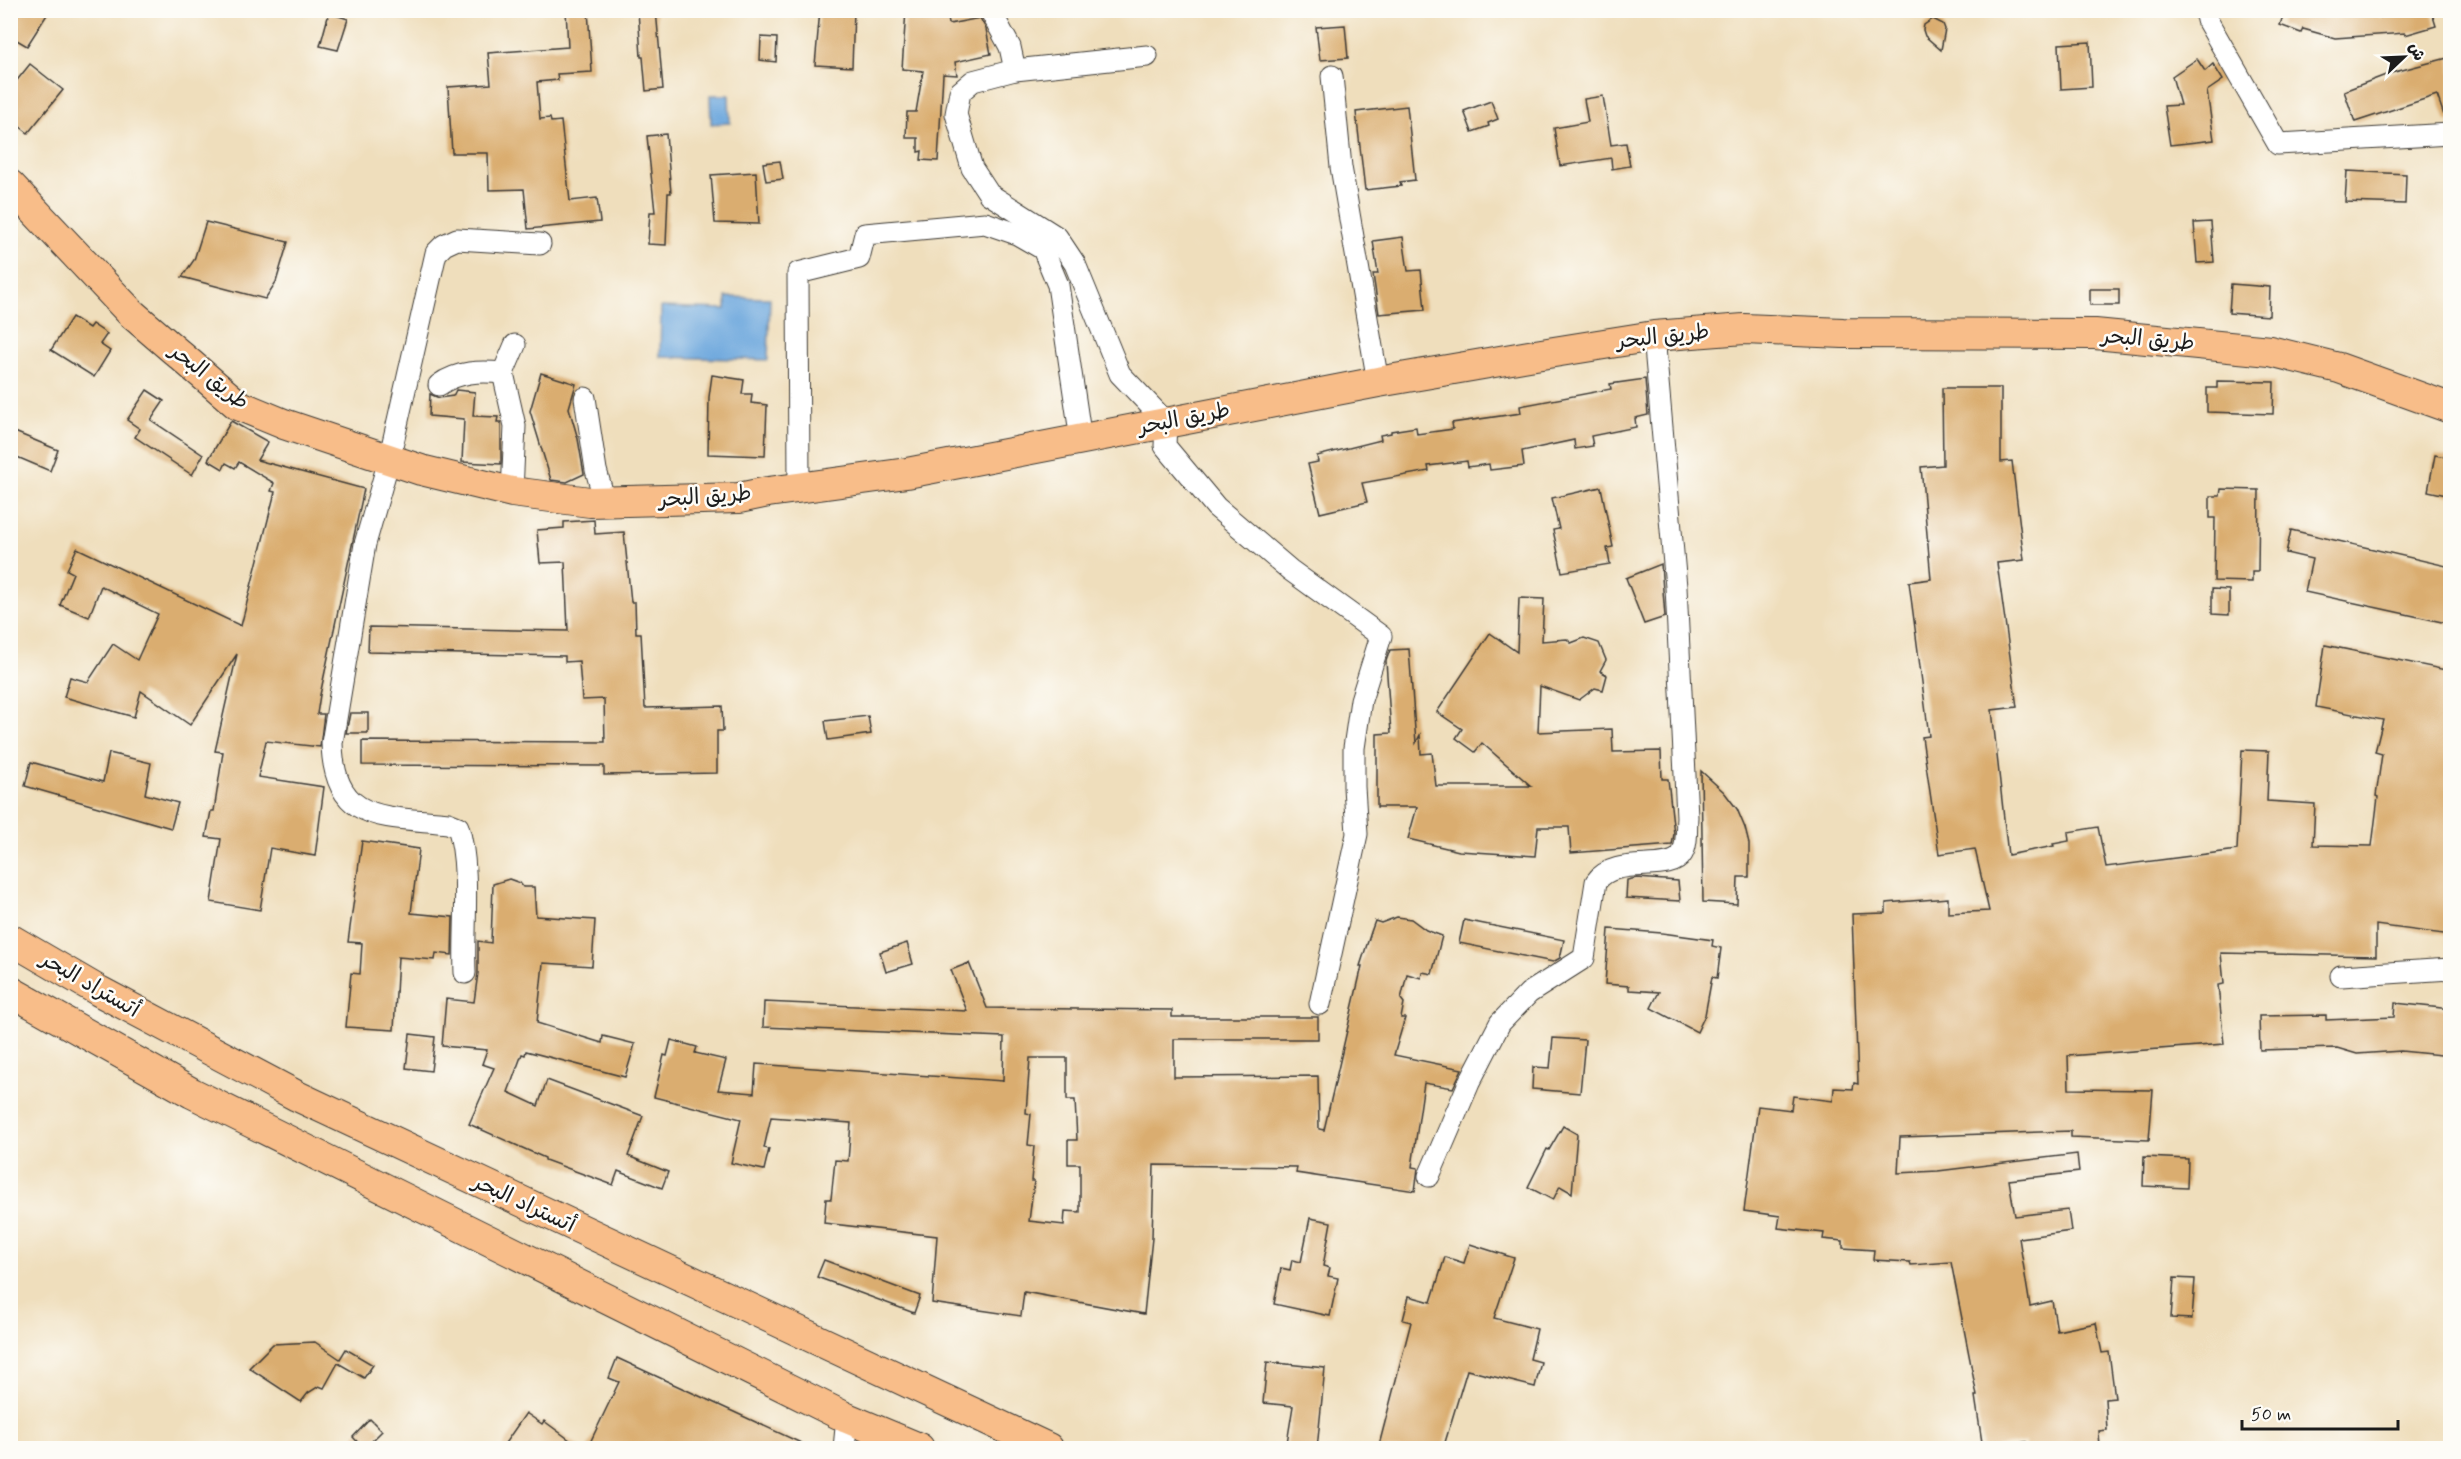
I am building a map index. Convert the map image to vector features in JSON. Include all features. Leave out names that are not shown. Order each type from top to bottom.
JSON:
[{"type":"highway","name":"طريق البحر","points":[[10,185],[131,313],[238,405],[284,424],[421,470],[512,492],[590,502],[739,498],[907,473],[1378,382],[1654,336],[1744,329],[1843,333],[2095,334],[2270,351],[2339,368],[2451,408]]},
{"type":"highway","name":"أتستراد البحر","points":[[10,939],[99,991],[297,1096],[1048,1449]]},
{"type":"highway","name":"أتستراد البحر","points":[[10,991],[192,1093],[847,1418],[919,1449]]},
{"type":"street","points":[[990,10],[1010,47],[1015,70]]},
{"type":"street","points":[[2205,10],[2207,20],[2278,144],[2451,134]]},
{"type":"street","points":[[1147,56],[1015,70],[973,81],[960,92],[956,114],[972,168],[989,194],[1057,237],[1075,264],[1120,374],[1166,422],[1165,446],[1216,507],[1290,570],[1381,636],[1361,700],[1354,748],[1354,788],[1358,834],[1320,1004]]},
{"type":"street","points":[[1332,76],[1341,167],[1378,382]]},
{"type":"street","points":[[800,489],[798,273],[859,258],[865,234],[985,224],[1017,234],[1043,249],[1058,285],[1081,440]]},
{"type":"street","points":[[465,973],[462,838],[458,827],[448,823],[372,814],[349,800],[333,768],[332,743],[365,544],[389,460],[436,253],[444,245],[457,239],[540,244]]},
{"type":"street","points":[[1429,1176],[1468,1083],[1500,1023],[1529,993],[1584,958],[1596,882],[1602,873],[1612,869],[1673,863],[1682,855],[1687,817],[1676,587],[1654,336]]},
{"type":"street","points":[[512,492],[515,426],[503,373],[515,345]]},
{"type":"street","points":[[439,385],[450,377],[479,371],[503,373]]},
{"type":"street","points":[[585,398],[596,470],[605,502]]},
{"type":"street","points":[[2341,976],[2451,969]]},
{"type":"street","points":[[844,1449],[847,1418]]},
{"type":"water","points":[[710,95],[729,95],[730,123],[711,124]]},
{"type":"water","points":[[726,297],[770,298],[768,360],[660,357],[661,307],[726,309]]},
{"type":"building","points":[[16,10],[50,10],[27,46],[10,36],[10,19]]},
{"type":"building","points":[[566,10],[588,10],[592,72],[557,74],[558,80],[537,82],[540,119],[550,118],[551,122],[561,121],[570,201],[597,198],[600,222],[528,229],[524,189],[489,190],[488,153],[452,153],[448,87],[491,84],[488,53],[568,47]]},
{"type":"building","points":[[638,10],[656,10],[663,89],[646,91]]},
{"type":"building","points":[[820,10],[854,10],[852,67],[815,65]]},
{"type":"building","points":[[906,10],[947,10],[949,24],[980,18],[986,29],[991,54],[955,62],[957,75],[943,74],[938,161],[921,160],[922,151],[918,152],[918,138],[906,138],[907,112],[916,112],[923,71],[902,69]]},
{"type":"building","points":[[2285,10],[2330,10],[2341,14],[2378,10],[2379,18],[2402,10],[2431,10],[2436,26],[2405,35],[2405,33],[2335,38],[2303,29],[2301,33],[2280,25]]},
{"type":"building","points":[[329,13],[348,19],[338,50],[320,46]]},
{"type":"building","points":[[1933,19],[1943,24],[1945,29],[1941,50],[1925,36],[1923,30],[1924,25]]},
{"type":"building","points":[[1345,25],[1348,58],[1320,60],[1316,27]]},
{"type":"building","points":[[761,37],[777,38],[776,62],[760,60]]},
{"type":"building","points":[[2090,42],[2092,87],[2061,89],[2059,44]]},
{"type":"building","points":[[2451,57],[2451,121],[2446,121],[2437,95],[2355,122],[2344,91],[2391,73]]},
{"type":"building","points":[[2197,59],[2205,71],[2213,64],[2223,80],[2207,91],[2214,140],[2170,145],[2164,106],[2180,105],[2172,76]]},
{"type":"building","points":[[30,64],[63,90],[28,133],[10,119],[10,89]]},
{"type":"building","points":[[1603,96],[1611,145],[1626,143],[1630,166],[1612,169],[1611,158],[1560,166],[1554,128],[1588,122],[1584,99]]},
{"type":"building","points":[[1491,101],[1498,119],[1488,123],[1489,126],[1472,132],[1464,111]]},
{"type":"building","points":[[1407,106],[1415,180],[1400,182],[1401,186],[1365,190],[1356,112]]},
{"type":"building","points":[[666,134],[671,193],[668,193],[666,245],[648,244],[650,212],[655,212],[647,136]]},
{"type":"building","points":[[780,161],[783,179],[766,181],[763,163]]},
{"type":"building","points":[[2347,171],[2406,174],[2405,204],[2345,202]]},
{"type":"building","points":[[756,172],[759,224],[715,223],[711,175]]},
{"type":"building","points":[[206,222],[288,242],[276,282],[265,299],[182,277],[194,260]]},
{"type":"building","points":[[2211,222],[2214,262],[2197,263],[2194,223]]},
{"type":"building","points":[[1403,237],[1408,271],[1421,270],[1425,310],[1379,314],[1373,274],[1378,274],[1373,241]]},
{"type":"building","points":[[2231,284],[2270,287],[2269,316],[2229,313]]},
{"type":"building","points":[[2090,289],[2119,289],[2119,305],[2090,305]]},
{"type":"building","points":[[72,317],[89,328],[92,324],[107,334],[100,344],[110,351],[94,377],[51,350]]},
{"type":"building","points":[[541,373],[576,384],[569,408],[578,439],[584,474],[567,482],[551,480],[530,411]]},
{"type":"building","points":[[712,375],[744,380],[742,394],[752,394],[751,403],[767,405],[765,456],[708,454],[709,397]]},
{"type":"building","points":[[1645,379],[1648,415],[1635,418],[1636,427],[1591,436],[1593,446],[1575,449],[1574,440],[1522,451],[1524,466],[1490,470],[1489,464],[1468,467],[1467,461],[1428,466],[1429,471],[1362,483],[1367,502],[1320,513],[1308,464],[1318,462],[1317,456],[1381,440],[1380,435],[1391,433],[1391,431],[1416,427],[1417,434],[1453,429],[1452,423],[1521,413],[1520,406],[1611,389],[1610,384]]},
{"type":"building","points":[[2217,381],[2274,382],[2273,414],[2207,412],[2207,388],[2217,388]]},
{"type":"building","points":[[1942,388],[2001,388],[2001,462],[2012,461],[2024,560],[1997,563],[2017,707],[1992,710],[2008,855],[2054,846],[2053,844],[2069,841],[2068,832],[2098,827],[2106,867],[2237,850],[2242,750],[2269,751],[2267,801],[2315,804],[2313,845],[2372,846],[2382,754],[2375,752],[2383,720],[2316,707],[2325,645],[2451,671],[2451,935],[2376,925],[2376,956],[2221,953],[2224,984],[2218,985],[2224,1044],[2068,1056],[2069,1089],[2153,1090],[2149,1140],[2071,1137],[2071,1131],[1900,1137],[1898,1173],[1938,1171],[2077,1154],[2079,1172],[2009,1180],[2015,1216],[2068,1210],[2071,1231],[2019,1238],[2030,1306],[2052,1301],[2057,1331],[2096,1323],[2102,1353],[2109,1352],[2115,1398],[2105,1399],[2107,1430],[2099,1431],[2100,1449],[2026,1449],[2026,1442],[1983,1449],[1975,1396],[1977,1396],[1951,1262],[1911,1265],[1910,1262],[1873,1260],[1874,1250],[1843,1248],[1843,1241],[1823,1239],[1824,1233],[1778,1228],[1780,1216],[1744,1211],[1758,1106],[1791,1110],[1793,1096],[1833,1101],[1834,1088],[1853,1089],[1854,1083],[1858,1084],[1852,914],[1886,913],[1886,903],[1948,898],[1948,913],[1989,911],[1975,849],[1939,854],[1922,737],[1929,736],[1909,582],[1931,579],[1921,467],[1943,465]]},
{"type":"building","points":[[147,390],[164,401],[151,420],[203,455],[192,475],[135,437],[140,429],[127,420]]},
{"type":"building","points":[[456,390],[475,392],[473,416],[498,417],[497,422],[501,422],[501,464],[462,462],[464,419],[429,416],[430,394],[439,398],[453,396]]},
{"type":"building","points":[[231,421],[268,442],[257,460],[364,489],[320,695],[317,714],[324,714],[320,747],[266,741],[258,777],[324,787],[315,856],[270,848],[260,910],[211,902],[221,839],[206,837],[211,811],[214,811],[223,752],[215,751],[237,654],[190,725],[141,691],[134,717],[64,697],[70,677],[88,682],[113,644],[137,660],[158,614],[101,586],[89,617],[60,605],[73,573],[67,570],[77,548],[241,626],[275,492],[271,491],[274,483],[239,462],[235,468],[226,463],[223,469],[208,460]]},
{"type":"building","points":[[10,430],[58,450],[50,471],[10,454]]},
{"type":"building","points":[[2435,455],[2451,458],[2451,496],[2428,491]]},
{"type":"building","points":[[1601,487],[1613,547],[1607,548],[1610,564],[1562,572],[1553,530],[1559,529],[1552,498]]},
{"type":"building","points":[[2221,489],[2259,490],[2258,572],[2252,572],[2252,582],[2214,581],[2215,518],[2210,518],[2210,496],[2220,496]]},
{"type":"building","points":[[594,520],[595,534],[624,532],[631,602],[635,602],[636,633],[641,633],[645,708],[722,706],[723,731],[717,731],[717,773],[604,775],[604,766],[362,765],[362,741],[605,742],[604,699],[582,700],[579,661],[565,662],[565,656],[368,652],[369,627],[568,631],[565,562],[540,563],[537,530],[564,528],[564,522]]},
{"type":"building","points":[[2291,530],[2451,567],[2451,624],[2305,592],[2312,559],[2286,553]]},
{"type":"building","points":[[1661,564],[1665,617],[1644,624],[1626,578]]},
{"type":"building","points":[[2212,589],[2229,590],[2229,615],[2212,614]]},
{"type":"building","points":[[1519,598],[1544,599],[1542,641],[1567,639],[1571,643],[1584,638],[1599,643],[1606,660],[1600,671],[1607,675],[1603,690],[1595,688],[1579,700],[1540,686],[1538,732],[1612,729],[1613,752],[1661,751],[1662,779],[1668,779],[1674,834],[1672,845],[1571,853],[1569,827],[1538,827],[1535,856],[1459,851],[1408,839],[1417,807],[1377,807],[1377,734],[1391,733],[1386,661],[1390,650],[1409,649],[1416,743],[1420,735],[1421,754],[1432,753],[1436,786],[1531,786],[1482,743],[1475,752],[1456,738],[1462,729],[1437,712],[1490,633],[1517,652]]},
{"type":"building","points":[[350,713],[368,713],[368,733],[346,733]]},
{"type":"building","points":[[868,716],[871,734],[828,740],[825,721]]},
{"type":"building","points":[[109,753],[151,763],[145,794],[178,803],[171,828],[25,786],[31,762],[103,782]]},
{"type":"building","points":[[1701,771],[1724,792],[1737,809],[1745,828],[1749,844],[1749,877],[1738,877],[1737,904],[1703,902]]},
{"type":"building","points":[[362,841],[419,849],[411,913],[453,917],[452,955],[436,953],[435,960],[398,957],[394,1030],[346,1027],[351,973],[360,974],[362,943],[348,942]]},
{"type":"building","points":[[1637,878],[1678,881],[1680,901],[1626,898],[1627,880]]},
{"type":"building","points":[[509,879],[520,883],[523,887],[534,887],[536,916],[595,920],[592,966],[543,963],[537,1023],[602,1043],[603,1036],[635,1044],[625,1077],[526,1051],[525,1055],[522,1054],[508,1092],[538,1106],[547,1080],[643,1116],[628,1156],[668,1172],[662,1188],[618,1171],[613,1185],[545,1160],[545,1158],[469,1124],[494,1068],[482,1064],[487,1050],[442,1046],[446,999],[474,1002],[478,973],[478,941],[491,943],[493,884]]},
{"type":"building","points":[[1397,917],[1411,919],[1426,930],[1442,936],[1432,974],[1422,972],[1421,978],[1407,974],[1401,999],[1404,1003],[1401,1018],[1405,1018],[1394,1055],[1462,1069],[1453,1088],[1424,1083],[1412,1167],[1418,1168],[1415,1191],[1296,1173],[1297,1167],[1154,1165],[1152,1238],[1144,1314],[1024,1292],[1021,1316],[932,1303],[937,1236],[824,1223],[826,1199],[831,1199],[835,1160],[848,1161],[851,1123],[771,1117],[764,1148],[769,1149],[764,1170],[731,1163],[741,1119],[654,1097],[664,1055],[667,1056],[671,1040],[697,1047],[695,1053],[726,1060],[718,1090],[754,1093],[756,1064],[1003,1081],[1004,1037],[763,1027],[764,1002],[967,1011],[951,970],[969,963],[987,1008],[1172,1010],[1172,1017],[1318,1017],[1318,1039],[1174,1039],[1174,1077],[1318,1076],[1319,1129],[1324,1130],[1362,966],[1360,966],[1375,921],[1381,923]],"holes":[[[1030,1058],[1067,1058],[1067,1100],[1075,1100],[1077,1140],[1068,1140],[1068,1164],[1080,1164],[1080,1212],[1065,1211],[1064,1225],[1029,1221],[1034,1181],[1031,1181],[1034,1146],[1028,1145],[1031,1114],[1026,1113]]]},
{"type":"building","points":[[1464,920],[1564,940],[1560,958],[1553,962],[1459,943]]},
{"type":"building","points":[[1609,929],[1713,940],[1712,946],[1721,948],[1717,978],[1712,977],[1705,1015],[1697,1032],[1651,1008],[1659,992],[1629,990],[1629,986],[1605,984]]},
{"type":"building","points":[[907,943],[913,964],[886,972],[880,952]]},
{"type":"building","points":[[2395,1003],[2451,1009],[2451,1056],[2401,1051],[2357,1054],[2337,1048],[2260,1050],[2259,1016],[2326,1015],[2326,1020],[2394,1017]]},
{"type":"building","points":[[410,1034],[435,1037],[431,1071],[406,1068]]},
{"type":"building","points":[[1553,1038],[1585,1040],[1580,1093],[1532,1089],[1533,1067],[1550,1068]]},
{"type":"building","points":[[1563,1126],[1577,1134],[1572,1193],[1560,1186],[1553,1200],[1528,1187],[1547,1149],[1549,1150]]},
{"type":"building","points":[[2144,1157],[2188,1159],[2187,1188],[2143,1186]]},
{"type":"building","points":[[1310,1218],[1331,1222],[1323,1266],[1330,1268],[1328,1276],[1338,1278],[1330,1316],[1274,1304],[1281,1268],[1290,1270],[1292,1260],[1301,1262]]},
{"type":"building","points":[[1470,1244],[1514,1258],[1494,1318],[1537,1329],[1530,1359],[1541,1362],[1535,1387],[1467,1370],[1443,1449],[1378,1449],[1411,1322],[1403,1320],[1409,1296],[1431,1302],[1445,1257],[1464,1263]]},
{"type":"building","points":[[824,1260],[920,1296],[914,1313],[817,1277]]},
{"type":"building","points":[[2174,1278],[2195,1279],[2192,1319],[2171,1318]]},
{"type":"building","points":[[315,1342],[340,1359],[346,1349],[373,1365],[364,1378],[338,1363],[324,1388],[319,1386],[308,1393],[301,1402],[249,1368],[273,1344]]},
{"type":"building","points":[[617,1358],[814,1449],[587,1449],[619,1382],[609,1378]]},
{"type":"building","points":[[1267,1362],[1325,1368],[1317,1449],[1286,1449],[1293,1406],[1263,1403]]},
{"type":"building","points":[[526,1413],[542,1424],[544,1421],[582,1449],[501,1449]]},
{"type":"building","points":[[370,1419],[382,1431],[364,1449],[353,1437]]}]
